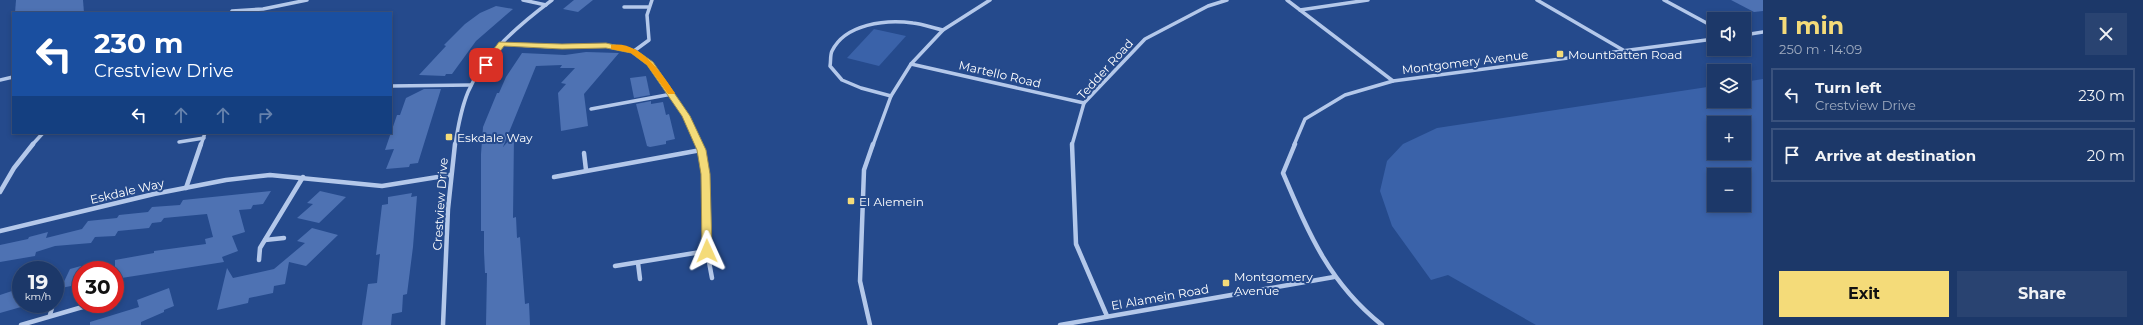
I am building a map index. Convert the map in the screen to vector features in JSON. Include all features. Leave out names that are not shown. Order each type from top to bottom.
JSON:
[{"type":"street","points":[[232,12],[263,9],[307,0]]},
{"type":"street","points":[[523,0],[546,5]]},
{"type":"street","name":"Crestview Drive","points":[[443,325],[450,175],[461,110],[471,85],[502,44],[524,21],[552,0]]},
{"type":"street","points":[[634,51],[649,40],[649,32],[645,21],[648,7],[652,0]]},
{"type":"street","points":[[870,325],[860,282],[864,170],[891,96],[911,64],[943,30],[990,0]]},
{"type":"street","name":"Tedder Road","points":[[1107,316],[1087,273],[1076,244],[1072,146],[1084,103],[1145,39],[1208,6],[1227,0]]},
{"type":"street","points":[[1287,0],[1393,81]]},
{"type":"street","points":[[1300,10],[1368,0]]},
{"type":"street","points":[[1537,0],[1623,51]]},
{"type":"street","points":[[1664,0],[1707,23]]},
{"type":"street","points":[[624,7],[648,7]]},
{"type":"street","points":[[891,96],[861,88],[842,80],[830,66],[832,51],[842,38],[868,27],[891,23],[912,23],[943,30]]},
{"type":"street","points":[[1751,34],[1763,32]]},
{"type":"street","name":"Montgomery Avenue","points":[[1382,325],[1349,296],[1334,277],[1315,247],[1283,174],[1305,119],[1345,95],[1393,81],[1707,40]]},
{"type":"street","points":[[502,44],[562,47],[606,45],[634,51],[650,64],[686,116],[701,150],[706,174],[707,251],[712,278]]},
{"type":"street","name":"Martello Road","points":[[911,64],[1084,103]]},
{"type":"street","points":[[0,80],[12,76]]},
{"type":"street","points":[[392,86],[471,85]]},
{"type":"street","points":[[591,109],[672,94]]},
{"type":"street","points":[[0,192],[4,181],[22,156],[42,134]]},
{"type":"street","points":[[186,188],[206,134]]},
{"type":"street","points":[[179,142],[204,138]]},
{"type":"street","points":[[554,177],[701,150]]},
{"type":"street","points":[[584,153],[586,170]]},
{"type":"street","name":"Eskdale Way","points":[[0,231],[226,180],[270,175],[303,177],[382,186],[450,175]]},
{"type":"street","points":[[259,260],[260,248],[303,177]]},
{"type":"street","points":[[265,240],[284,238]]},
{"type":"street","points":[[615,266],[707,251]]},
{"type":"street","points":[[638,262],[640,279]]},
{"type":"street","name":"El Alamein Road","points":[[1060,325],[1334,277]]},
{"type":"street","points":[[21,325],[72,310]]},
{"type":"shaded area","points":[[874,29],[906,36],[879,66],[847,58]]},
{"type":"shaded area","points":[[1763,79],[1763,325],[1536,325],[1448,275],[1431,280],[1392,226],[1380,191],[1387,161],[1403,144],[1437,128],[1707,87],[1707,108],[1751,108],[1751,81]]},
{"type":"building","points":[[16,0],[83,0],[84,12],[15,12]]},
{"type":"building","points":[[574,0],[593,0],[578,12],[563,9]]},
{"type":"building","points":[[1731,0],[1763,0],[1763,11],[1754,12]]},
{"type":"building","points":[[496,6],[513,9],[476,41],[452,74],[446,74],[445,76],[419,75],[446,46],[444,45],[465,24],[480,13]]},
{"type":"building","points":[[586,52],[619,53],[584,94],[588,126],[561,131],[558,93],[566,84],[561,83],[575,68],[560,68],[562,65],[536,66],[503,147],[514,135],[513,218],[516,217],[517,238],[520,237],[525,304],[529,303],[530,325],[486,325],[487,273],[485,273],[484,231],[481,231],[481,154],[483,127],[497,93],[499,93],[506,77],[522,53],[565,55]]},
{"type":"building","points":[[646,76],[650,95],[634,98],[630,78]]},
{"type":"building","points":[[424,89],[441,89],[418,163],[410,164],[409,167],[386,169],[394,149],[385,150],[390,134],[392,134],[397,115],[400,115],[406,98]]},
{"type":"building","points":[[651,101],[651,104],[663,102],[666,115],[669,114],[675,139],[666,141],[666,144],[650,147],[647,146],[636,104]]},
{"type":"building","points":[[271,191],[263,204],[253,205],[251,209],[239,210],[245,232],[232,236],[238,251],[222,257],[224,262],[124,278],[124,261],[115,261],[154,253],[154,251],[206,244],[205,239],[213,237],[207,214],[164,218],[161,222],[152,223],[149,228],[118,231],[115,236],[95,237],[91,243],[55,246],[36,252],[35,256],[0,262],[0,245],[28,239],[29,237],[48,232],[46,238],[82,229],[88,221],[117,218],[119,215],[148,212],[152,207],[180,205],[183,200]]},
{"type":"building","points":[[320,191],[346,197],[319,223],[297,218],[313,204],[307,203]]},
{"type":"building","points":[[412,193],[411,197],[417,196],[413,247],[407,294],[403,295],[402,312],[392,314],[391,325],[362,325],[368,284],[377,283],[380,254],[376,255],[382,205],[388,204],[388,197]]},
{"type":"building","points":[[312,228],[338,235],[306,266],[289,262],[285,284],[274,286],[273,293],[249,298],[248,303],[217,310],[227,268],[233,278],[274,269],[305,243],[297,241]]},
{"type":"building","points":[[72,268],[72,286],[64,287],[64,282],[70,269]]},
{"type":"building","points":[[169,288],[174,306],[141,322],[141,325],[90,325],[90,322],[124,313],[124,312],[139,307],[137,300]]},
{"type":"building","points":[[12,291],[12,310],[0,313],[0,295]]},
{"type":"slow traffic","points":[[614,47],[634,51],[650,64],[671,93]]},
{"type":"place","name":"Mountbatten Road","points":[[1560,54]]},
{"type":"place","name":"Eskdale Way","points":[[449,137]]},
{"type":"place","name":"El Alemein","points":[[851,201]]},
{"type":"place","name":"Montgomery Avenue","points":[[1226,283]]},
{"type":"route","points":[[486,65],[502,44],[562,47],[606,45],[634,51],[650,64],[686,116],[701,150],[706,174],[707,251]]}]
